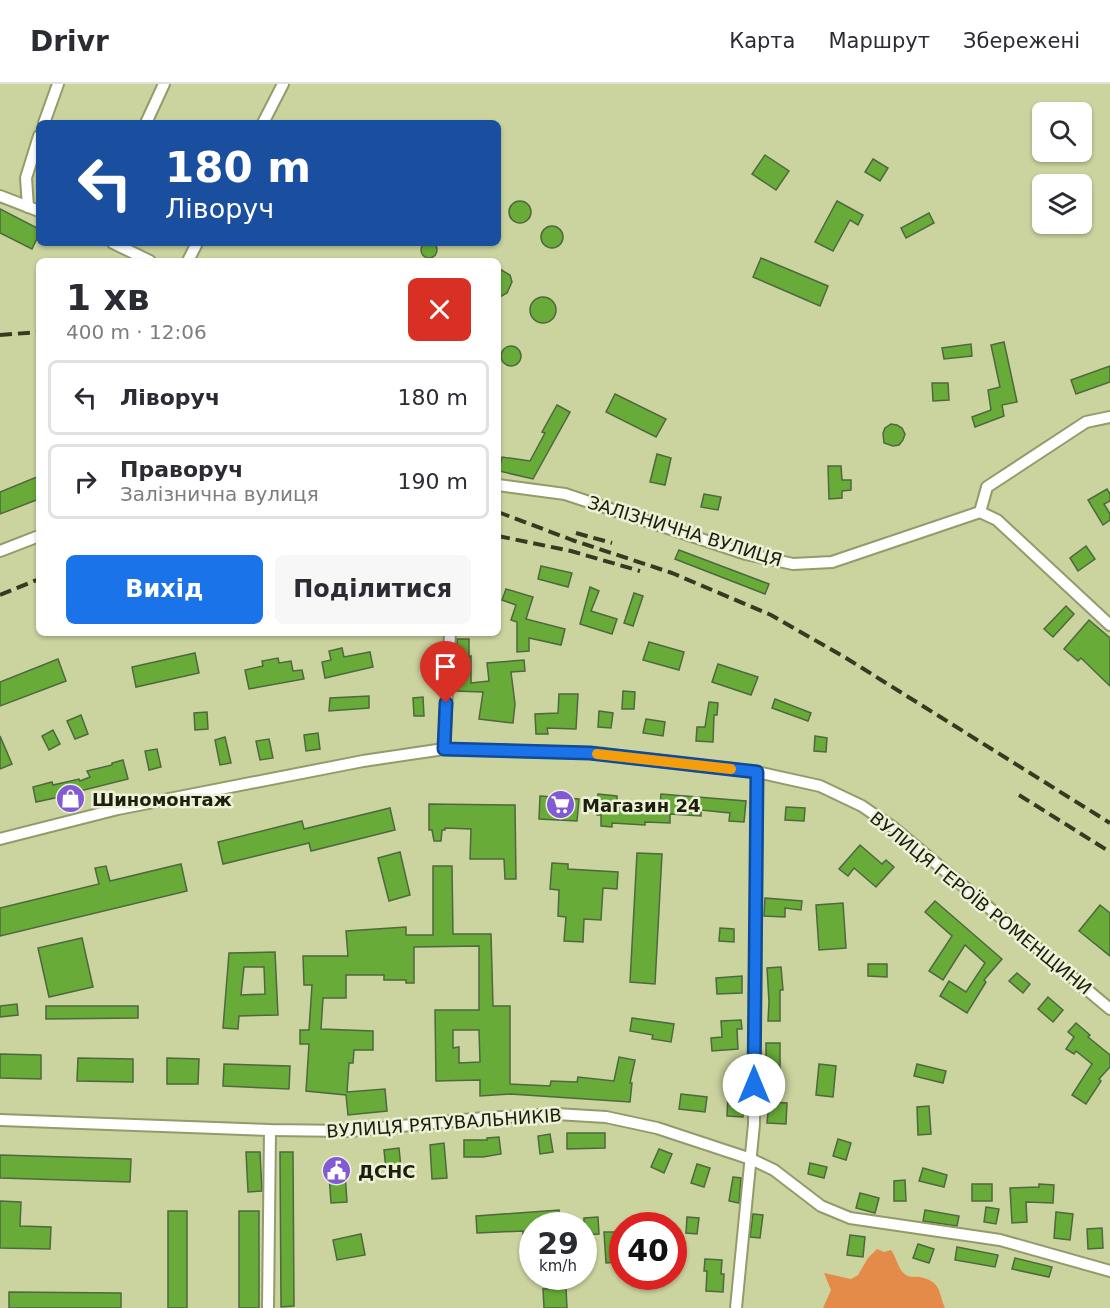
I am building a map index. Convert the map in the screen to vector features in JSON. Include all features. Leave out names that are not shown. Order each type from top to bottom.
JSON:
[{"type":"street","points":[[45,120],[58,84]]},
{"type":"street","points":[[147,120],[164,84]]},
{"type":"street","points":[[265,120],[283,84]]},
{"type":"street","points":[[28,207],[26,178],[36,146]]},
{"type":"street","points":[[0,196],[36,211]]},
{"type":"street","points":[[119,246],[144,258]]},
{"type":"street","points":[[1110,417],[1086,422],[987,487],[980,512],[998,520],[1110,625]]},
{"type":"street","name":"ЗАЛІЗНИЧНА ВУЛИЦЯ","points":[[501,485],[565,494],[746,554],[793,564],[832,562],[980,512]]},
{"type":"street","points":[[0,551],[36,537]]},
{"type":"street","points":[[444,749],[450,636]]},
{"type":"street","name":"ВУЛИЦЯ ГЕРОЇВ РОМЕНЩИНИ","points":[[0,839],[118,809],[363,761],[444,749],[590,753],[757,772],[820,786],[862,806],[894,828],[1110,1009]]},
{"type":"street","points":[[736,1308],[754,1124],[757,772]]},
{"type":"street","name":"ВУЛИЦЯ РЯТУВАЛЬНИКІВ","points":[[0,1120],[349,1131],[544,1114],[606,1117],[657,1128],[751,1159],[774,1170],[821,1206],[850,1218],[1000,1240],[1110,1271]]},
{"type":"street","points":[[267,1308],[270,1130]]},
{"type":"shaded area","points":[[877,1249],[884,1252],[891,1250],[906,1275],[927,1279],[936,1285],[945,1308],[823,1308],[831,1290],[824,1273],[851,1279],[858,1275],[868,1258]]},
{"type":"building","points":[[765,155],[789,171],[776,190],[752,174]]},
{"type":"building","points":[[873,159],[888,168],[880,181],[865,172]]},
{"type":"building","points":[[516,201],[524,201],[531,208],[531,216],[524,223],[516,223],[509,216],[509,208]]},
{"type":"building","points":[[837,201],[863,215],[858,225],[850,220],[833,251],[815,242]]},
{"type":"building","points":[[0,209],[36,227],[36,240],[32,249],[0,233]]},
{"type":"building","points":[[929,213],[934,223],[906,238],[901,228]]},
{"type":"building","points":[[552,226],[560,229],[563,237],[560,245],[552,248],[544,245],[541,237],[544,229]]},
{"type":"building","points":[[422,246],[437,247],[437,253],[432,258],[426,258],[421,253]]},
{"type":"building","points":[[761,258],[828,286],[820,306],[753,277]]},
{"type":"building","points":[[501,270],[510,275],[512,282],[507,293],[501,296]]},
{"type":"building","points":[[543,297],[552,301],[556,310],[552,319],[543,323],[534,319],[530,310],[534,301]]},
{"type":"building","points":[[1004,342],[1017,402],[1002,405],[1004,416],[975,427],[972,417],[991,410],[988,390],[1000,387],[991,345]]},
{"type":"building","points":[[971,344],[972,356],[944,359],[942,348]]},
{"type":"building","points":[[507,346],[515,346],[521,352],[521,360],[515,366],[507,366],[501,360],[501,352]]},
{"type":"building","points":[[1110,366],[1110,382],[1076,394],[1071,380]]},
{"type":"building","points":[[932,383],[948,383],[949,400],[933,401]]},
{"type":"building","points":[[615,394],[666,419],[656,437],[606,412]]},
{"type":"building","points":[[557,405],[570,412],[533,479],[501,471],[502,457],[530,461],[545,433],[542,432]]},
{"type":"building","points":[[891,424],[902,428],[905,434],[899,445],[884,443],[883,433],[885,428]]},
{"type":"building","points":[[657,454],[671,458],[665,485],[650,482]]},
{"type":"building","points":[[828,466],[841,466],[842,480],[851,480],[851,490],[842,491],[842,498],[829,499]]},
{"type":"building","points":[[36,477],[36,500],[0,514],[0,492]]},
{"type":"building","points":[[1107,489],[1110,501],[1104,504],[1110,514],[1110,520],[1103,525],[1088,500]]},
{"type":"building","points":[[704,494],[721,497],[718,510],[701,507]]},
{"type":"building","points":[[1086,546],[1095,559],[1078,571],[1070,558]]},
{"type":"building","points":[[679,550],[769,584],[765,594],[675,559]]},
{"type":"building","points":[[541,566],[572,573],[568,587],[538,579]]},
{"type":"building","points":[[590,587],[599,591],[591,611],[617,619],[612,634],[580,624]]},
{"type":"building","points":[[506,589],[533,597],[526,619],[565,629],[561,645],[529,638],[529,651],[517,652],[517,622],[511,620],[516,605],[502,600]]},
{"type":"building","points":[[634,593],[643,596],[633,626],[624,623]]},
{"type":"building","points":[[1066,606],[1074,614],[1053,637],[1044,629]]},
{"type":"building","points":[[1089,620],[1110,638],[1110,686],[1081,658],[1078,661],[1064,649]]},
{"type":"building","points":[[457,639],[469,639],[471,683],[489,681],[487,663],[524,660],[525,671],[511,672],[515,704],[513,723],[479,719],[483,692],[454,691],[457,685]]},
{"type":"building","points":[[649,642],[684,652],[679,670],[643,660]]},
{"type":"building","points":[[342,648],[344,657],[370,652],[373,667],[325,678],[322,662],[331,660],[329,651]]},
{"type":"building","points":[[195,653],[199,673],[136,687],[132,667]]},
{"type":"building","points":[[278,658],[279,663],[291,661],[293,671],[302,670],[304,679],[249,689],[245,670],[263,666],[262,661]]},
{"type":"building","points":[[58,659],[66,681],[0,706],[0,682]]},
{"type":"building","points":[[718,664],[758,677],[751,695],[712,682]]},
{"type":"building","points":[[623,691],[635,692],[634,709],[622,709]]},
{"type":"building","points":[[559,694],[578,694],[576,729],[547,728],[548,734],[536,734],[535,714],[558,713]]},
{"type":"building","points":[[369,696],[369,708],[329,711],[330,698]]},
{"type":"building","points":[[423,697],[424,716],[414,716],[413,698]]},
{"type":"building","points":[[775,699],[811,713],[808,721],[772,708]]},
{"type":"building","points":[[709,702],[718,703],[717,715],[714,715],[713,742],[696,741],[697,727],[705,727]]},
{"type":"building","points":[[599,711],[613,713],[611,728],[598,727]]},
{"type":"building","points":[[207,712],[208,729],[195,730],[194,713]]},
{"type":"building","points":[[81,715],[88,734],[75,739],[67,721]]},
{"type":"building","points":[[646,719],[665,722],[663,736],[643,733]]},
{"type":"building","points":[[53,730],[60,744],[49,750],[42,736]]},
{"type":"building","points":[[318,733],[320,749],[306,751],[304,735]]},
{"type":"building","points":[[0,736],[12,764],[0,769]]},
{"type":"building","points":[[815,736],[827,738],[826,752],[814,751]]},
{"type":"building","points":[[225,737],[231,763],[220,765],[215,740]]},
{"type":"building","points":[[269,739],[273,758],[260,760],[256,741]]},
{"type":"building","points":[[157,749],[161,767],[149,770],[145,751]]},
{"type":"building","points":[[123,760],[128,779],[72,793],[73,800],[65,802],[64,796],[36,802],[33,787],[52,782],[53,785],[79,779],[80,781],[90,777],[87,771]]},
{"type":"building","points":[[598,794],[617,796],[617,801],[660,804],[661,794],[746,801],[744,822],[729,821],[730,813],[701,810],[701,816],[670,814],[670,823],[645,822],[645,825],[612,823],[612,827],[601,826],[601,815],[597,815]]},
{"type":"building","points":[[540,796],[579,799],[577,821],[539,819]]},
{"type":"building","points":[[429,804],[515,805],[516,879],[505,879],[504,859],[470,859],[471,829],[445,828],[442,830],[441,841],[434,841],[432,830],[429,830]]},
{"type":"building","points":[[786,807],[805,808],[804,821],[785,820]]},
{"type":"building","points":[[390,808],[395,830],[311,851],[309,843],[223,864],[218,842],[302,821],[304,829]]},
{"type":"building","points":[[860,845],[882,864],[886,860],[894,867],[876,887],[854,868],[848,876],[839,869]]},
{"type":"building","points":[[400,852],[410,895],[389,901],[378,858]]},
{"type":"building","points":[[637,853],[662,854],[655,984],[630,982]]},
{"type":"building","points":[[552,863],[568,864],[568,869],[618,872],[617,889],[603,888],[601,920],[584,919],[583,942],[564,941],[566,917],[558,916],[559,890],[550,889]]},
{"type":"building","points":[[181,864],[187,891],[0,936],[0,908],[99,884],[95,868],[106,866],[110,881]]},
{"type":"building","points":[[433,866],[452,866],[453,934],[491,934],[493,1006],[510,1006],[510,1084],[550,1086],[551,1081],[577,1082],[578,1077],[614,1081],[619,1057],[635,1060],[630,1083],[632,1083],[630,1102],[510,1094],[480,1096],[480,1080],[436,1081],[435,1010],[479,1010],[479,946],[414,947],[414,983],[406,983],[406,980],[384,980],[384,975],[346,975],[346,998],[323,998],[321,1029],[373,1031],[373,1050],[354,1050],[353,1063],[349,1063],[347,1092],[385,1089],[387,1111],[348,1115],[346,1095],[306,1091],[309,1044],[300,1044],[300,1030],[309,1030],[312,985],[304,985],[303,956],[348,956],[346,931],[406,927],[406,935],[433,935]],"holes":[[[453,1030],[479,1030],[480,1062],[459,1063],[459,1047],[453,1048]]]},
{"type":"building","points":[[765,898],[802,901],[801,910],[785,908],[785,917],[764,916]]},
{"type":"building","points":[[935,901],[1002,959],[984,980],[986,982],[967,1013],[940,996],[949,981],[966,992],[985,963],[965,945],[943,980],[929,971],[952,936],[925,912]]},
{"type":"building","points":[[843,903],[846,948],[819,950],[816,905]]},
{"type":"building","points":[[1100,905],[1110,913],[1110,956],[1079,931]]},
{"type":"building","points":[[720,928],[734,929],[734,942],[719,941]]},
{"type":"building","points":[[82,938],[93,987],[49,997],[38,948]]},
{"type":"building","points":[[275,952],[278,1015],[239,1016],[238,1029],[223,1028],[229,953]],"holes":[[[244,967],[264,967],[265,994],[241,995]]]},
{"type":"building","points":[[868,964],[887,964],[887,977],[868,976]]},
{"type":"building","points":[[781,967],[783,990],[780,990],[780,1021],[768,1021],[767,968]]},
{"type":"building","points":[[1017,973],[1030,984],[1023,993],[1009,981]]},
{"type":"building","points":[[742,976],[742,993],[717,994],[716,978]]},
{"type":"building","points":[[1048,997],[1063,1010],[1053,1022],[1038,1009]]},
{"type":"building","points":[[17,1004],[18,1015],[0,1017],[0,1006]]},
{"type":"building","points":[[46,1006],[138,1006],[138,1018],[46,1019]]},
{"type":"building","points":[[632,1018],[674,1024],[671,1042],[652,1039],[653,1035],[630,1031]]},
{"type":"building","points":[[741,1020],[742,1029],[737,1029],[738,1049],[712,1051],[711,1038],[722,1037],[721,1021]]},
{"type":"building","points":[[1076,1023],[1090,1035],[1088,1037],[1110,1055],[1110,1067],[1099,1079],[1101,1081],[1086,1104],[1072,1095],[1092,1064],[1076,1051],[1074,1054],[1066,1049],[1074,1037],[1068,1032]]},
{"type":"building","points":[[766,1043],[780,1043],[780,1070],[766,1070]]},
{"type":"building","points":[[0,1054],[41,1055],[41,1079],[0,1078]]},
{"type":"building","points":[[78,1058],[133,1059],[133,1082],[77,1081]]},
{"type":"building","points":[[167,1058],[199,1059],[198,1084],[167,1084]]},
{"type":"building","points":[[224,1064],[290,1066],[289,1089],[223,1086]]},
{"type":"building","points":[[819,1064],[836,1066],[833,1097],[816,1095]]},
{"type":"building","points":[[917,1064],[946,1071],[943,1083],[914,1076]]},
{"type":"building","points":[[681,1094],[707,1097],[705,1112],[679,1109]]},
{"type":"building","points":[[728,1094],[744,1095],[743,1117],[727,1116]]},
{"type":"building","points":[[769,1102],[787,1103],[786,1124],[767,1123]]},
{"type":"building","points":[[929,1106],[931,1134],[918,1135],[917,1107]]},
{"type":"building","points":[[567,1133],[605,1133],[605,1148],[567,1149]]},
{"type":"building","points":[[550,1134],[553,1152],[540,1154],[538,1136]]},
{"type":"building","points":[[499,1137],[501,1154],[464,1157],[464,1140],[487,1140],[487,1138]]},
{"type":"building","points":[[838,1139],[851,1143],[846,1160],[833,1156]]},
{"type":"building","points":[[444,1143],[447,1178],[432,1179],[430,1145]]},
{"type":"building","points":[[399,1148],[401,1168],[386,1170],[384,1150]]},
{"type":"building","points":[[659,1149],[672,1154],[664,1173],[651,1167]]},
{"type":"building","points":[[246,1152],[260,1152],[262,1191],[248,1192]]},
{"type":"building","points":[[280,1152],[293,1152],[294,1306],[281,1307]]},
{"type":"building","points":[[0,1155],[131,1159],[130,1182],[0,1178]]},
{"type":"building","points":[[344,1159],[347,1202],[331,1203],[328,1160]]},
{"type":"building","points":[[810,1163],[827,1167],[824,1178],[808,1174]]},
{"type":"building","points":[[697,1164],[710,1168],[704,1187],[691,1183]]},
{"type":"building","points":[[923,1168],[947,1175],[944,1187],[919,1181]]},
{"type":"building","points":[[733,1177],[741,1178],[739,1203],[729,1201]]},
{"type":"building","points":[[905,1180],[906,1201],[894,1201],[894,1181]]},
{"type":"building","points":[[972,1184],[992,1184],[992,1201],[972,1201]]},
{"type":"building","points":[[1039,1184],[1054,1185],[1053,1203],[1026,1202],[1027,1222],[1012,1223],[1010,1188],[1039,1187]]},
{"type":"building","points":[[860,1193],[879,1198],[875,1213],[856,1208]]},
{"type":"building","points":[[0,1201],[21,1202],[20,1226],[51,1227],[50,1249],[0,1248]]},
{"type":"building","points":[[986,1207],[999,1209],[996,1224],[984,1222]]},
{"type":"building","points":[[559,1210],[559,1212],[531,1212]]},
{"type":"building","points":[[925,1210],[959,1216],[957,1226],[923,1221]]},
{"type":"building","points":[[168,1211],[187,1211],[187,1308],[168,1308]]},
{"type":"building","points":[[239,1211],[259,1211],[259,1308],[239,1308]]},
{"type":"building","points":[[1056,1212],[1073,1214],[1070,1240],[1054,1238]]},
{"type":"building","points":[[519,1213],[519,1231],[477,1233],[476,1216]]},
{"type":"building","points":[[753,1214],[763,1215],[760,1238],[750,1237]]},
{"type":"building","points":[[597,1217],[599,1234],[597,1234]]},
{"type":"building","points":[[687,1217],[699,1218],[697,1234],[687,1233]]},
{"type":"building","points":[[1102,1228],[1103,1248],[1088,1249],[1087,1229]]},
{"type":"building","points":[[604,1232],[609,1232],[609,1263],[606,1263]]},
{"type":"building","points":[[361,1234],[365,1255],[337,1260],[333,1240]]},
{"type":"building","points":[[850,1235],[865,1237],[863,1257],[847,1255]]},
{"type":"building","points":[[918,1244],[934,1249],[929,1263],[913,1258]]},
{"type":"building","points":[[957,1247],[998,1255],[995,1267],[955,1260]]},
{"type":"building","points":[[1015,1258],[1052,1267],[1049,1277],[1012,1269]]},
{"type":"building","points":[[705,1259],[722,1260],[723,1292],[706,1291]]},
{"type":"building","points":[[543,1290],[566,1290],[567,1308],[544,1308]]},
{"type":"building","points":[[9,1292],[121,1293],[121,1308],[9,1308]]},
{"type":"railway","points":[[0,335],[36,332]]},
{"type":"railway","points":[[501,513],[572,540],[672,573],[771,615],[846,658],[1110,823]]},
{"type":"railway","points":[[576,533],[612,543]]},
{"type":"railway","points":[[501,537],[571,551],[640,571]]},
{"type":"railway","points":[[0,595],[36,580]]},
{"type":"railway","points":[[1019,795],[1110,852]]},
{"type":"slow traffic","points":[[597,754],[731,769]]},
{"type":"place","name":"Шиномонтаж","points":[[71,799]]},
{"type":"place","name":"Магазин 24","points":[[561,805]]},
{"type":"place","name":"ДСНС","points":[[337,1171]]},
{"type":"route","points":[[446,703],[444,749],[590,753],[757,772],[754,1085]]}]
